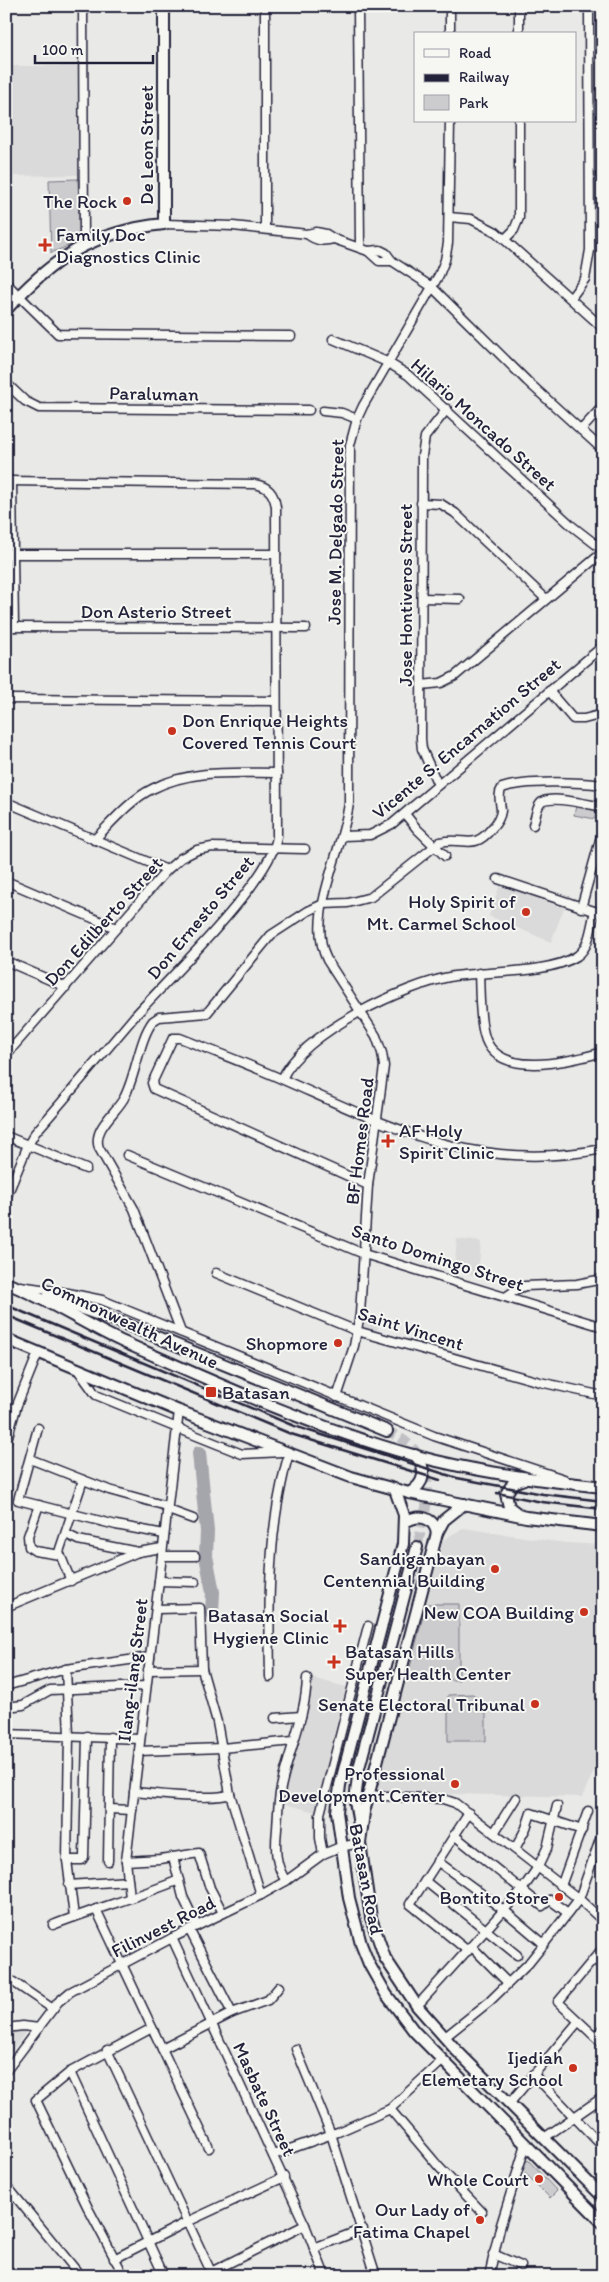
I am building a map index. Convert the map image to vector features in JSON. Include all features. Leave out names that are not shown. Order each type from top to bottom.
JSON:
[{"type":"main road","name":"De Leon Street","points":[[164,6],[164,224]]},
{"type":"main road","points":[[6,310],[18,296],[54,264],[84,245],[121,230],[164,224]]},
{"type":"main road","points":[[10,1284],[125,1324],[387,1431]]},
{"type":"main road","name":"Commonwealth Avenue","points":[[10,1284],[118,1340],[261,1402],[361,1440],[414,1455],[530,1479],[603,1487]]},
{"type":"main road","points":[[6,1339],[179,1411],[351,1477],[408,1493],[526,1517],[603,1526]]},
{"type":"main road","points":[[408,1493],[418,1487],[424,1475],[422,1466],[414,1455]]},
{"type":"main road","points":[[526,1517],[511,1511],[507,1503],[506,1494],[513,1483],[530,1479]]},
{"type":"main road","name":"Batasan Road","points":[[395,1490],[401,1503],[405,1522],[401,1556],[366,1679],[338,1797],[340,1847],[354,1922],[369,1964],[398,2010],[442,2061],[603,2223]]},
{"type":"main road","name":"Batasan Road","points":[[464,1504],[444,1520],[437,1533],[367,1794],[360,1843],[370,1911],[377,1940],[385,1958],[417,2006],[509,2104],[603,2197]]},
{"type":"main road","points":[[405,1522],[413,1518],[425,1518],[433,1524],[437,1533]]},
{"type":"main road","points":[[361,1831],[355,1801],[356,1783],[417,1547]]},
{"type":"street","points":[[83,6],[84,245]]},
{"type":"street","points":[[265,6],[265,228]]},
{"type":"street","points":[[358,6],[360,247]]},
{"type":"street","points":[[450,6],[450,32]]},
{"type":"street","points":[[519,6],[519,32]]},
{"type":"street","points":[[571,298],[585,279],[590,250],[590,6]]},
{"type":"street","name":"Jose M. Delgado Street","points":[[323,904],[347,820],[349,785],[350,445],[357,419],[387,362],[446,260],[449,217],[450,122]]},
{"type":"street","points":[[505,239],[514,230],[519,218],[519,122]]},
{"type":"street","points":[[449,217],[471,219],[482,223],[505,239],[603,328]]},
{"type":"street","points":[[164,224],[265,228],[307,234],[314,240],[325,242],[334,240],[368,250],[383,251],[392,261],[432,287],[527,381],[603,450]]},
{"type":"street","points":[[6,283],[54,332],[64,335],[291,336]]},
{"type":"street","name":"Hilario Moncado Street","points":[[333,340],[387,362],[408,374],[572,526],[603,551]]},
{"type":"street","name":"Paraluman","points":[[6,383],[25,401],[39,408],[310,410]]},
{"type":"street","points":[[581,430],[603,406]]},
{"type":"street","name":"Jose Hontiveros Street","points":[[438,785],[422,749],[422,456],[426,437],[446,409]]},
{"type":"street","points":[[323,411],[342,413],[357,419]]},
{"type":"street","points":[[9,481],[10,627]]},
{"type":"street","name":"Don Ernesto Street","points":[[6,1198],[28,1145],[35,1133],[252,886],[276,848],[277,836],[276,507],[270,490],[263,485],[254,484],[9,481]]},
{"type":"street","points":[[421,503],[441,504],[455,513],[546,599]]},
{"type":"street","points":[[421,685],[441,683],[455,676],[603,551]]},
{"type":"street","points":[[10,554],[276,554]]},
{"type":"street","points":[[422,598],[460,599]]},
{"type":"street","name":"Don Asterio Street","points":[[10,627],[306,628]]},
{"type":"street","name":"Vicente S. Encarnation Street","points":[[343,836],[377,833],[405,814],[603,646]]},
{"type":"street","points":[[549,691],[574,719],[584,720],[603,714]]},
{"type":"street","points":[[6,699],[276,701]]},
{"type":"street","points":[[94,840],[118,816],[150,790],[173,780],[200,774],[277,773]]},
{"type":"street","points":[[181,1332],[134,1209],[99,1148],[98,1134],[124,1099],[153,1021],[160,1017],[207,1013],[267,939],[308,911],[323,904],[348,903],[371,897],[434,846],[446,840],[471,843],[484,838],[498,821],[501,812],[499,794],[504,788],[573,782],[603,785]]},
{"type":"street","points":[[533,824],[540,805],[544,801],[568,801],[603,807]]},
{"type":"street","points":[[6,802],[167,870]]},
{"type":"street","points":[[405,814],[434,846],[446,856]]},
{"type":"street","points":[[581,908],[603,829]]},
{"type":"street","name":"Don Edilberto Street","points":[[6,1055],[167,870],[181,858],[197,850],[227,847],[304,849]]},
{"type":"street","points":[[282,1079],[286,1070],[325,1034],[360,1012],[389,997],[431,982],[479,973],[538,968],[577,956],[584,950],[599,912],[581,908],[498,879]]},
{"type":"street","points":[[6,881],[116,928]]},
{"type":"street","name":"BF Homes Road","points":[[323,904],[319,922],[322,951],[376,1036],[382,1053],[384,1076],[368,1185],[362,1296],[357,1330],[337,1397]]},
{"type":"street","points":[[6,961],[66,987]]},
{"type":"street","points":[[479,973],[484,1035],[489,1046],[499,1057],[512,1063],[534,1064],[556,1062],[603,1052]]},
{"type":"street","points":[[368,1185],[154,1089],[152,1084],[173,1038],[176,1037],[282,1079],[376,1122],[433,1142],[491,1154],[550,1156],[603,1149]]},
{"type":"street","points":[[6,1041],[15,1044]]},
{"type":"street","points":[[6,1136],[86,1169]]},
{"type":"street","name":"Santo Domingo Street","points":[[127,1155],[364,1254],[507,1296],[603,1327]]},
{"type":"street","name":"Saint Vincent","points":[[216,1273],[357,1330],[540,1382],[603,1396]]},
{"type":"street","points":[[507,1296],[525,1286],[560,1285],[603,1280]]},
{"type":"street","name":"Commonwealth Avenue","points":[[10,1284],[102,1300],[434,1436],[579,1484]]},
{"type":"street","points":[[6,1443],[9,1422],[38,1353]]},
{"type":"street","points":[[78,1370],[96,1395],[242,1454],[287,1453],[272,1536],[268,1612],[270,1677]]},
{"type":"street","name":"Ilang-ilang Street","points":[[130,1897],[126,1861],[179,1411]]},
{"type":"street","points":[[38,1428],[18,1500],[116,1525],[164,1534]]},
{"type":"street","points":[[30,1459],[109,1490],[163,1505],[193,1519]]},
{"type":"street","points":[[71,1580],[60,1555],[60,1550],[83,1480]]},
{"type":"street","points":[[39,1505],[28,1536],[29,1547],[36,1551],[60,1555]]},
{"type":"street","points":[[66,1534],[78,1540],[138,1552],[162,1552],[195,1556]]},
{"type":"street","points":[[6,1607],[138,1552]]},
{"type":"street","points":[[159,1581],[196,1582]]},
{"type":"street","points":[[156,1609],[200,1608],[202,1669],[222,1748],[230,1794],[261,1895]]},
{"type":"street","points":[[323,1854],[320,1838],[320,1814],[368,1626]]},
{"type":"street","points":[[6,1686],[66,1669],[150,1658]]},
{"type":"street","points":[[66,1669],[69,1735],[67,1860],[74,1917]]},
{"type":"street","points":[[148,1670],[202,1669]]},
{"type":"street","points":[[286,1881],[280,1872],[276,1856],[276,1833],[281,1785],[301,1716],[307,1678]]},
{"type":"street","points":[[355,1678],[366,1679]]},
{"type":"street","points":[[6,1707],[23,1705],[50,1690],[146,1686]]},
{"type":"street","points":[[275,1718],[301,1716]]},
{"type":"street","points":[[6,1734],[140,1739]]},
{"type":"street","points":[[67,1860],[82,1860],[84,1856],[87,1736]]},
{"type":"street","points":[[108,1861],[110,1738]]},
{"type":"street","points":[[139,1751],[222,1748],[293,1741]]},
{"type":"street","points":[[134,1792],[204,1796],[230,1794]]},
{"type":"street","points":[[367,1794],[443,1799],[455,1803],[538,1867],[603,1921]]},
{"type":"street","points":[[494,1833],[516,1798]]},
{"type":"street","points":[[417,2006],[522,1890],[538,1867],[547,1848],[557,1806]]},
{"type":"street","points":[[109,1809],[132,1810]]},
{"type":"street","points":[[561,1886],[588,1811]]},
{"type":"street","points":[[468,1812],[410,1904],[470,1949],[508,1983]]},
{"type":"street","points":[[515,1849],[526,1828],[531,1812],[554,1822],[582,1830]]},
{"type":"street","points":[[445,2037],[508,1983],[544,1944],[568,1913],[578,1899],[603,1831]]},
{"type":"street","points":[[454,1834],[542,1906],[550,1900],[568,1913]]},
{"type":"street","name":"Filinvest Road","points":[[6,2071],[53,2009],[70,1992],[193,1927],[261,1895],[286,1881],[323,1854],[340,1847],[360,1843]]},
{"type":"street","points":[[126,1861],[199,1853],[210,1888],[223,1913]]},
{"type":"street","points":[[173,1857],[193,1927],[232,2013]]},
{"type":"street","points":[[437,1861],[505,1911],[544,1944]]},
{"type":"street","points":[[53,1926],[179,1880]]},
{"type":"street","points":[[69,1885],[128,1881]]},
{"type":"street","points":[[425,1881],[518,1955]]},
{"type":"street","points":[[96,1909],[209,2148]]},
{"type":"street","name":"Masbate Street","points":[[172,1938],[284,2178],[305,2225],[323,2275]]},
{"type":"street","points":[[603,1948],[558,2002],[603,2044]]},
{"type":"street","points":[[594,1959],[603,1966]]},
{"type":"street","points":[[6,1977],[53,2009]]},
{"type":"street","points":[[162,2049],[232,2013],[268,2000],[279,1987]]},
{"type":"street","points":[[509,2104],[578,2022]]},
{"type":"street","points":[[6,2028],[23,2026],[39,2028]]},
{"type":"street","points":[[124,2276],[36,2100],[70,2072],[107,2050],[152,2028]]},
{"type":"street","points":[[595,2036],[603,2029]]},
{"type":"street","points":[[296,2049],[331,2134],[363,2229],[376,2276]]},
{"type":"street","points":[[107,2050],[212,2274]]},
{"type":"street","points":[[273,2155],[363,2122],[390,2109],[442,2061]]},
{"type":"street","points":[[70,2072],[164,2276]]},
{"type":"street","points":[[533,2074],[603,2147]]},
{"type":"street","points":[[544,2138],[603,2097]]},
{"type":"street","points":[[390,2109],[427,2153],[482,2212]]},
{"type":"street","points":[[490,2276],[494,2254],[526,2144]]},
{"type":"street","points":[[114,2259],[187,2222],[284,2178]]},
{"type":"street","points":[[6,2184],[79,2274],[77,2276]]},
{"type":"street","points":[[203,2276],[212,2274],[305,2225]]},
{"type":"street","points":[[314,2248],[363,2229]]},
{"type":"street","points":[[494,2254],[521,2266]]},
{"type":"shaded area","points":[[9,66],[78,66],[78,175],[9,176]]},
{"type":"shaded area","name":"Holy Spirit of Mt. Carmel School","points":[[500,885],[564,908],[551,942],[489,916]]},
{"type":"shaded area","points":[[457,1239],[481,1242],[478,1276],[466,1274],[466,1264],[455,1262]]},
{"type":"shaded area","points":[[366,1318],[380,1321],[377,1332],[364,1329]]},
{"type":"shaded area","points":[[463,1528],[565,1543],[603,1545],[603,1751],[582,1797],[376,1792],[443,1540]]},
{"type":"shaded area","points":[[312,1678],[346,1687],[315,1812],[281,1803]]},
{"type":"shaded area","points":[[28,2029],[6,2059],[6,2031]]},
{"type":"green space","points":[[78,179],[80,241],[51,253],[49,180]]},
{"type":"green space","points":[[576,806],[596,810],[595,819],[574,815]]},
{"type":"green space","points":[[426,1604],[459,1604],[459,1680],[407,1679]]},
{"type":"green space","points":[[473,1694],[486,1708],[486,1741],[448,1741],[448,1695]]},
{"type":"green space","name":"Whole Court","points":[[528,2160],[557,2191],[550,2198],[520,2168]]},
{"type":"waterway","points":[[199,1453],[207,1531],[206,1556],[213,1592],[212,1613]]},
{"type":"tunnel","points":[[387,1431],[405,1441],[417,1452],[424,1466],[427,1480],[427,1496],[417,1547]]},
{"type":"railway","points":[[6,1305],[294,1426],[457,1478],[543,1494],[603,1501]]},
{"type":"railway","points":[[6,1315],[291,1434],[440,1480]]},
{"type":"railway","points":[[497,1493],[542,1502],[603,1509]]},
{"type":"place","name":"The Rock","points":[[127,201]]},
{"type":"place","name":"Family Doc Diagnostics Clinic","points":[[45,245]]},
{"type":"place","name":"Don Enrique Heights Covered Tennis Court","points":[[172,731]]},
{"type":"place","name":"Holy Spirit of Mt. Carmel School","points":[[526,912]]},
{"type":"place","name":"AF Holy Spirit Clinic","points":[[388,1141]]},
{"type":"place","name":"Shopmore","points":[[338,1343]]},
{"type":"place","name":"Batasan","points":[[211,1392]]},
{"type":"place","name":"Sandiganbayan Centennial Building","points":[[495,1569]]},
{"type":"place","name":"New COA Building","points":[[584,1612]]},
{"type":"place","name":"Batasan Social Hygiene Clinic","points":[[340,1626]]},
{"type":"place","name":"Batasan Hills Super Health Center","points":[[334,1662]]},
{"type":"place","name":"Senate Electoral Tribunal","points":[[535,1704]]},
{"type":"place","name":"Professional Development Center","points":[[455,1784]]},
{"type":"place","name":"Bontito Store","points":[[559,1897]]},
{"type":"place","name":"Ijediah Elemetary School","points":[[573,2068]]},
{"type":"place","name":"Whole Court","points":[[539,2179]]},
{"type":"place","name":"Our Lady of Fatima Chapel","points":[[480,2220]]}]
